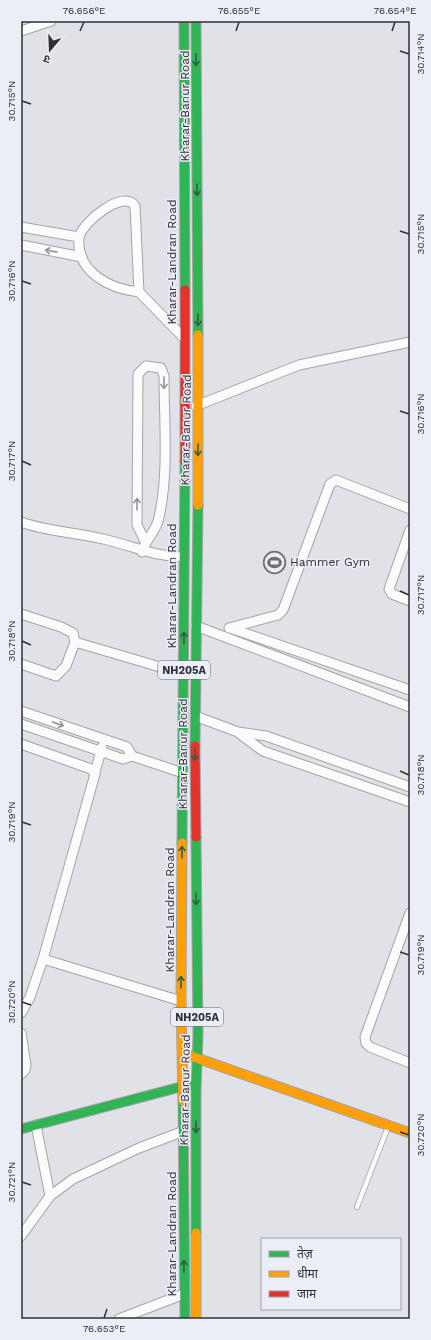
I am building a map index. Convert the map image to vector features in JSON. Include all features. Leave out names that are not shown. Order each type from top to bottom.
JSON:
[{"type":"main road","name":"Kharar-Landran Road","points":[[184,21],[184,674],[181,1001],[184,1086],[185,1319]]},
{"type":"main road","name":"Kharar-Banur Road","points":[[196,21],[199,406],[195,696],[197,1057],[196,1319]]},
{"type":"main road","points":[[183,694],[195,696]]},
{"type":"main road","points":[[183,1054],[197,1057],[410,1133]]},
{"type":"main road","points":[[21,1129],[184,1086],[196,1086]]},
{"type":"street","points":[[21,31],[51,21]]},
{"type":"street","points":[[139,292],[135,206],[133,203],[125,201],[106,206],[88,222],[79,238],[82,257],[92,273],[108,285],[124,290],[139,292],[184,338]]},
{"type":"street","points":[[21,227],[79,238]]},
{"type":"street","points":[[21,245],[82,257]]},
{"type":"street","points":[[184,407],[199,406],[299,365],[410,342]]},
{"type":"street","points":[[142,552],[145,541],[155,530],[159,517],[162,494],[164,376],[161,368],[155,366],[146,366],[138,374],[137,525],[145,541]]},
{"type":"street","points":[[218,635],[223,630],[278,615],[283,610],[330,484],[333,481],[336,480],[410,509]]},
{"type":"street","points":[[21,522],[50,531],[104,539],[142,552],[184,557]]},
{"type":"street","points":[[410,530],[389,589],[392,594],[410,600]]},
{"type":"street","points":[[21,614],[61,627],[73,634],[75,642],[66,666],[56,676],[21,664]]},
{"type":"street","points":[[196,626],[410,707]]},
{"type":"street","points":[[229,628],[410,690]]},
{"type":"street","points":[[75,642],[184,674]]},
{"type":"street","points":[[21,711],[127,747],[132,756]]},
{"type":"street","points":[[195,716],[238,732],[266,736],[410,787]]},
{"type":"street","points":[[21,724],[123,759],[132,756],[183,773]]},
{"type":"street","points":[[238,732],[263,751],[410,802]]},
{"type":"street","points":[[21,1013],[30,997],[43,959],[104,740]]},
{"type":"street","points":[[21,744],[91,769],[95,772]]},
{"type":"street","points":[[410,913],[365,1038],[366,1043],[370,1047],[410,1063]]},
{"type":"street","points":[[43,959],[181,1001]]},
{"type":"street","points":[[21,1033],[26,1065],[25,1070],[21,1074]]},
{"type":"street","points":[[36,1125],[50,1196]]},
{"type":"street","points":[[21,1236],[50,1196],[73,1179],[139,1148],[184,1131]]},
{"type":"street","points":[[119,1319],[184,1294]]},
{"type":"lane","points":[[357,1206],[388,1125]]},
{"type":"traffic: fast","points":[[184,21],[185,290]]},
{"type":"traffic: fast","points":[[196,21],[198,335]]},
{"type":"traffic: fast","points":[[182,843],[185,461]]},
{"type":"traffic: fast","points":[[195,746],[198,505]]},
{"type":"traffic: fast","points":[[196,837],[198,1035],[196,1090],[196,1233]]},
{"type":"traffic: fast","points":[[21,1129],[184,1086],[190,1086]]},
{"type":"traffic: fast","points":[[183,1101],[185,1319]]},
{"type":"traffic: slow","points":[[198,335],[198,505]]},
{"type":"traffic: slow","points":[[182,843],[181,1001],[183,1101]]},
{"type":"traffic: slow","points":[[191,1056],[410,1133]]},
{"type":"traffic: slow","points":[[196,1233],[196,1319]]},
{"type":"traffic: jam","points":[[185,290],[185,461]]},
{"type":"traffic: jam","points":[[195,746],[196,837]]},
{"type":"place","name":"Hammer Gym","points":[[275,562]]}]
